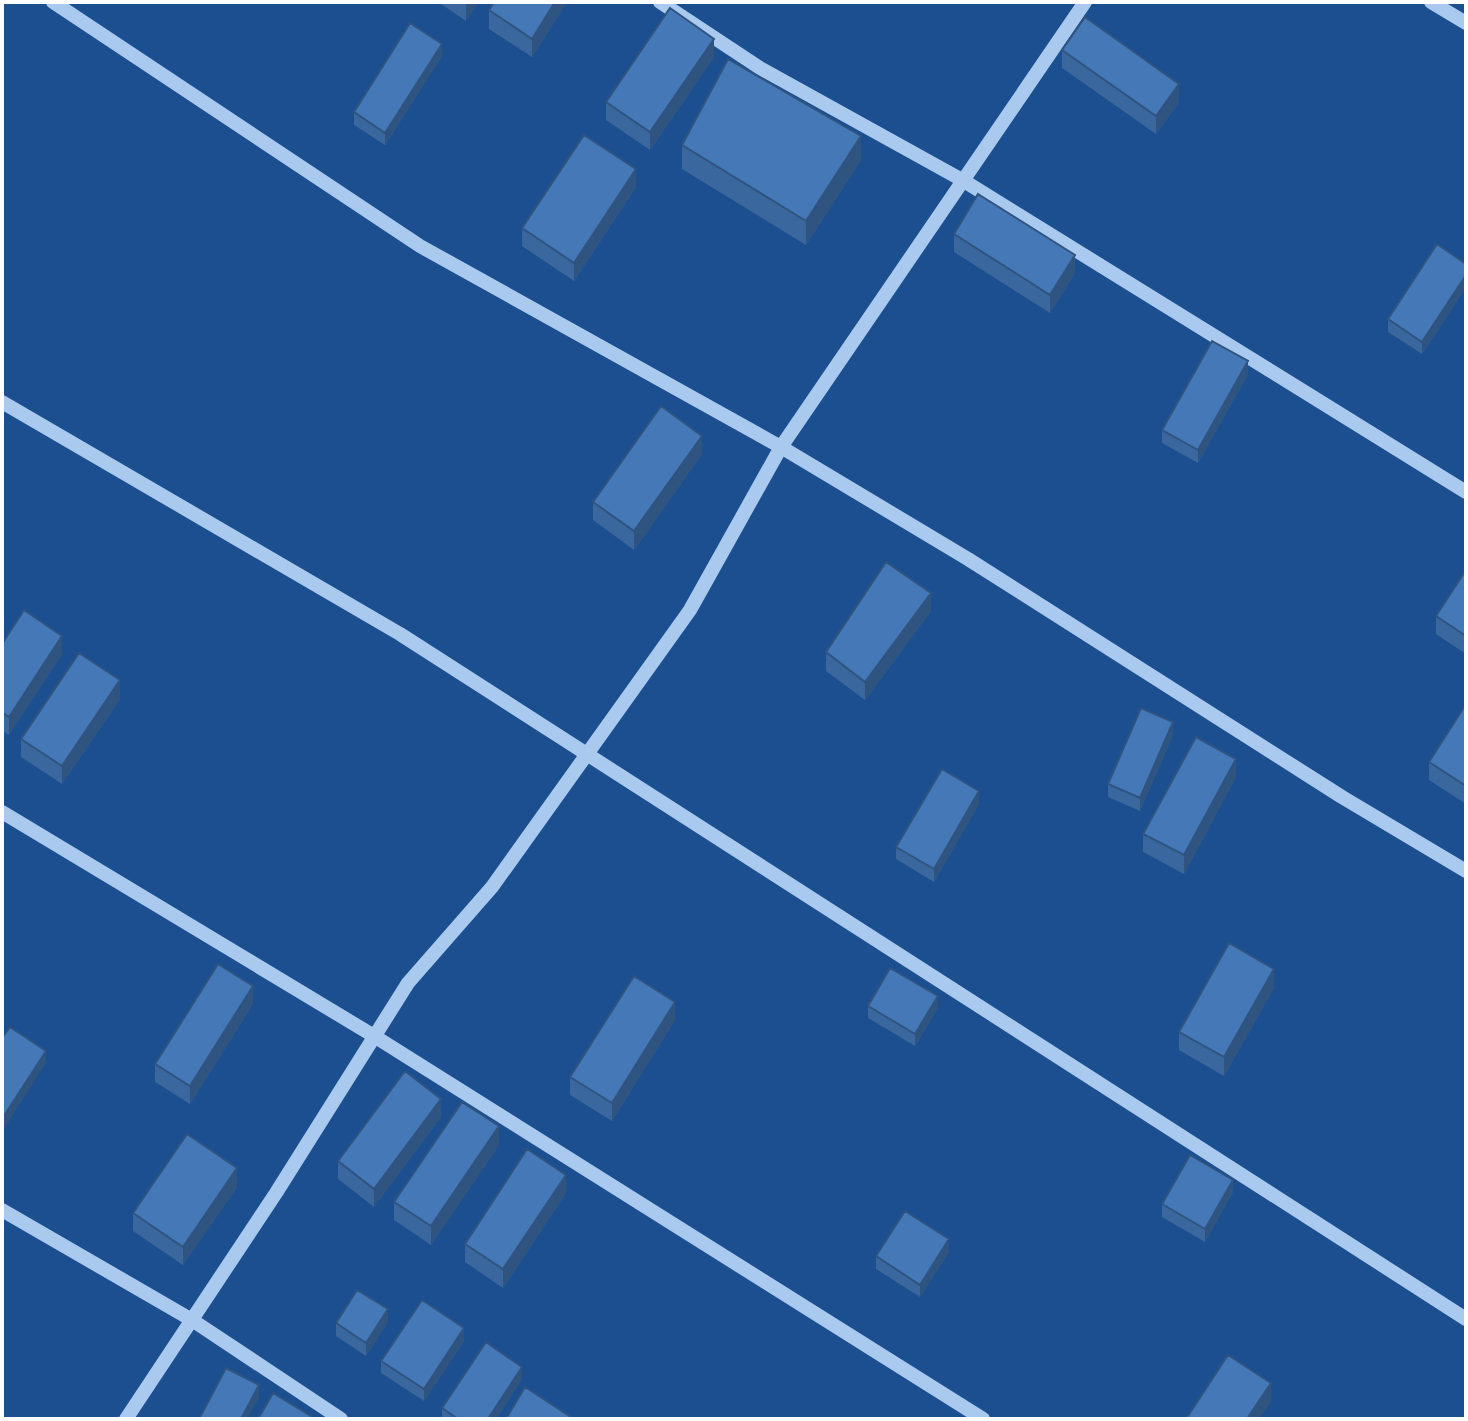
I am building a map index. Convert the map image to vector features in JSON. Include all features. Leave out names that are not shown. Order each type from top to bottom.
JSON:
[{"type":"street","points":[[53,2],[420,246],[781,447],[968,559],[1342,797],[1466,871]]},
{"type":"street","points":[[660,2],[760,68],[964,181],[1466,492]]},
{"type":"street","points":[[126,1419],[276,1193],[408,983],[492,887],[690,610],[781,447],[1085,2]]},
{"type":"street","points":[[1431,2],[1466,23]]},
{"type":"street","points":[[2,402],[400,634],[1466,1319]]},
{"type":"street","points":[[2,812],[374,1036],[983,1419]]},
{"type":"street","points":[[2,1210],[192,1320],[341,1419]]},
{"type":"building","points":[[494,2],[555,2],[532,39],[489,10]]},
{"type":"building","points":[[670,8],[714,39],[650,132],[606,102]]},
{"type":"building","points":[[1085,17],[1179,84],[1156,116],[1062,50]]},
{"type":"building","points":[[410,23],[442,44],[385,133],[354,112]]},
{"type":"building","points":[[728,59],[861,136],[806,221],[682,145]]},
{"type":"building","points":[[584,135],[636,169],[574,263],[522,228]]},
{"type":"building","points":[[978,194],[1075,255],[1050,295],[954,234]]},
{"type":"building","points":[[1437,244],[1466,264],[1466,275],[1422,342],[1388,319]]},
{"type":"building","points":[[1212,341],[1248,361],[1198,450],[1162,430]]},
{"type":"building","points":[[661,406],[702,436],[634,531],[593,502]]},
{"type":"building","points":[[886,562],[931,593],[865,682],[826,652]]},
{"type":"building","points":[[1466,570],[1466,636],[1436,616]]},
{"type":"building","points":[[24,610],[62,636],[9,717],[2,712],[2,644]]},
{"type":"building","points":[[79,653],[120,680],[62,766],[21,739]]},
{"type":"building","points":[[1466,704],[1466,786],[1429,762]]},
{"type":"building","points":[[1141,708],[1173,722],[1140,798],[1108,784]]},
{"type":"building","points":[[1196,737],[1236,759],[1184,855],[1143,834]]},
{"type":"building","points":[[942,769],[979,791],[934,869],[896,847]]},
{"type":"building","points":[[1229,943],[1274,969],[1224,1057],[1179,1032]]},
{"type":"building","points":[[218,964],[253,986],[190,1086],[155,1064]]},
{"type":"building","points":[[890,968],[938,996],[915,1034],[868,1006]]},
{"type":"building","points":[[634,976],[675,1002],[612,1103],[570,1077]]},
{"type":"building","points":[[10,1027],[46,1051],[2,1119],[2,1038]]},
{"type":"building","points":[[405,1071],[441,1099],[374,1189],[338,1161]]},
{"type":"building","points":[[462,1102],[499,1126],[431,1226],[394,1202]]},
{"type":"building","points":[[187,1134],[237,1168],[183,1247],[133,1213]]},
{"type":"building","points":[[527,1149],[566,1175],[503,1269],[465,1244]]},
{"type":"building","points":[[1190,1155],[1233,1180],[1205,1229],[1162,1204]]},
{"type":"building","points":[[905,1211],[949,1239],[920,1285],[876,1256]]},
{"type":"building","points":[[357,1290],[388,1309],[366,1343],[336,1323]]},
{"type":"building","points":[[422,1300],[464,1328],[424,1389],[381,1361]]},
{"type":"building","points":[[486,1342],[522,1367],[488,1419],[458,1419],[442,1408]]},
{"type":"building","points":[[1228,1355],[1271,1383],[1247,1419],[1186,1419]]},
{"type":"building","points":[[226,1368],[259,1385],[241,1419],[199,1419]]},
{"type":"building","points":[[525,1387],[574,1419],[506,1419]]},
{"type":"building","points":[[273,1393],[314,1418],[258,1419]]}]
